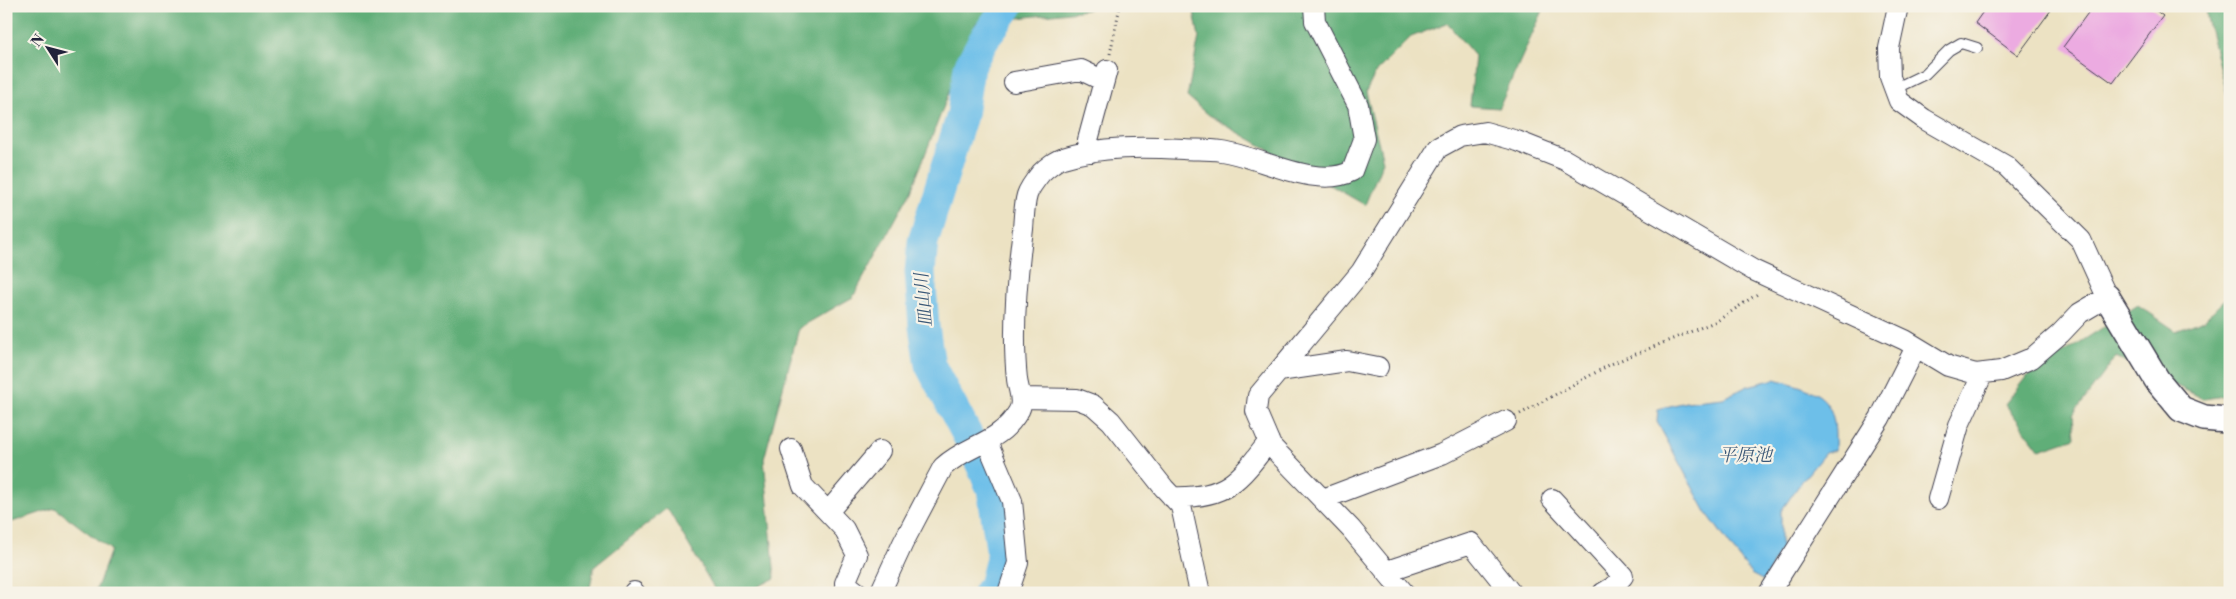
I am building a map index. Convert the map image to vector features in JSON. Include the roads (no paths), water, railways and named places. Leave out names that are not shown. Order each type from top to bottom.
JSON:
[{"type":"street","points":[[880,593],[903,543],[943,467],[964,452],[988,442],[1006,429],[1020,410],[1021,398],[1017,380],[1016,318],[1018,264],[1027,194],[1041,173],[1061,158],[1091,152],[1140,147],[1220,151],[1250,158],[1274,167],[1306,174],[1342,176],[1352,171],[1364,139],[1358,105],[1315,20],[1314,6]]},
{"type":"street","points":[[1898,6],[1889,48],[1890,77],[1899,101],[1924,119],[2006,166],[2082,240],[2107,297],[2157,380],[2181,409],[2204,418],[2226,420],[2230,418]]},
{"type":"street","points":[[1014,82],[1081,70],[1106,75],[1088,140],[1091,152]]},
{"type":"street","points":[[1404,593],[1351,529],[1271,446],[1256,412],[1258,396],[1361,272],[1438,148],[1460,136],[1485,132],[1517,140],[1565,160],[1753,270],[1916,347],[1948,366],[1976,374],[2001,371],[2032,358],[2060,334],[2080,313],[2107,297]]},
{"type":"street","points":[[1769,593],[1880,418],[1916,347]]},
{"type":"street","points":[[1280,371],[1347,361],[1378,367]]},
{"type":"street","points":[[1938,499],[1959,425],[1983,373]]},
{"type":"street","points":[[1021,398],[1077,399],[1093,405],[1111,421],[1181,506],[1200,593]]},
{"type":"street","points":[[1323,499],[1442,454],[1506,421]]},
{"type":"street","points":[[1172,496],[1192,497],[1215,493],[1228,486],[1248,470],[1268,441]]},
{"type":"street","points":[[988,442],[1012,501],[1018,563],[1008,593]]},
{"type":"street","points":[[791,449],[803,486],[844,529],[856,555],[844,583],[858,593]]},
{"type":"street","points":[[828,512],[880,451]]},
{"type":"street","points":[[1552,500],[1623,576],[1613,587],[1603,593]]},
{"type":"street","points":[[1387,571],[1471,542],[1511,593]]},
{"type":"lane","points":[[1894,89],[1925,74],[1949,50],[1961,43],[1977,48]]},
{"type":"water","name":"平原池","points":[[1775,379],[1805,388],[1816,393],[1824,400],[1830,408],[1833,418],[1835,450],[1825,453],[1781,511],[1781,548],[1764,581],[1751,574],[1706,512],[1657,422],[1658,409],[1686,402],[1723,398],[1748,386]]},
{"type":"waterway","name":"皿山川","points":[[988,593],[994,586],[1002,555],[992,489],[971,442],[930,365],[924,327],[920,272],[923,242],[962,115],[969,67],[984,39],[1008,6]]}]
